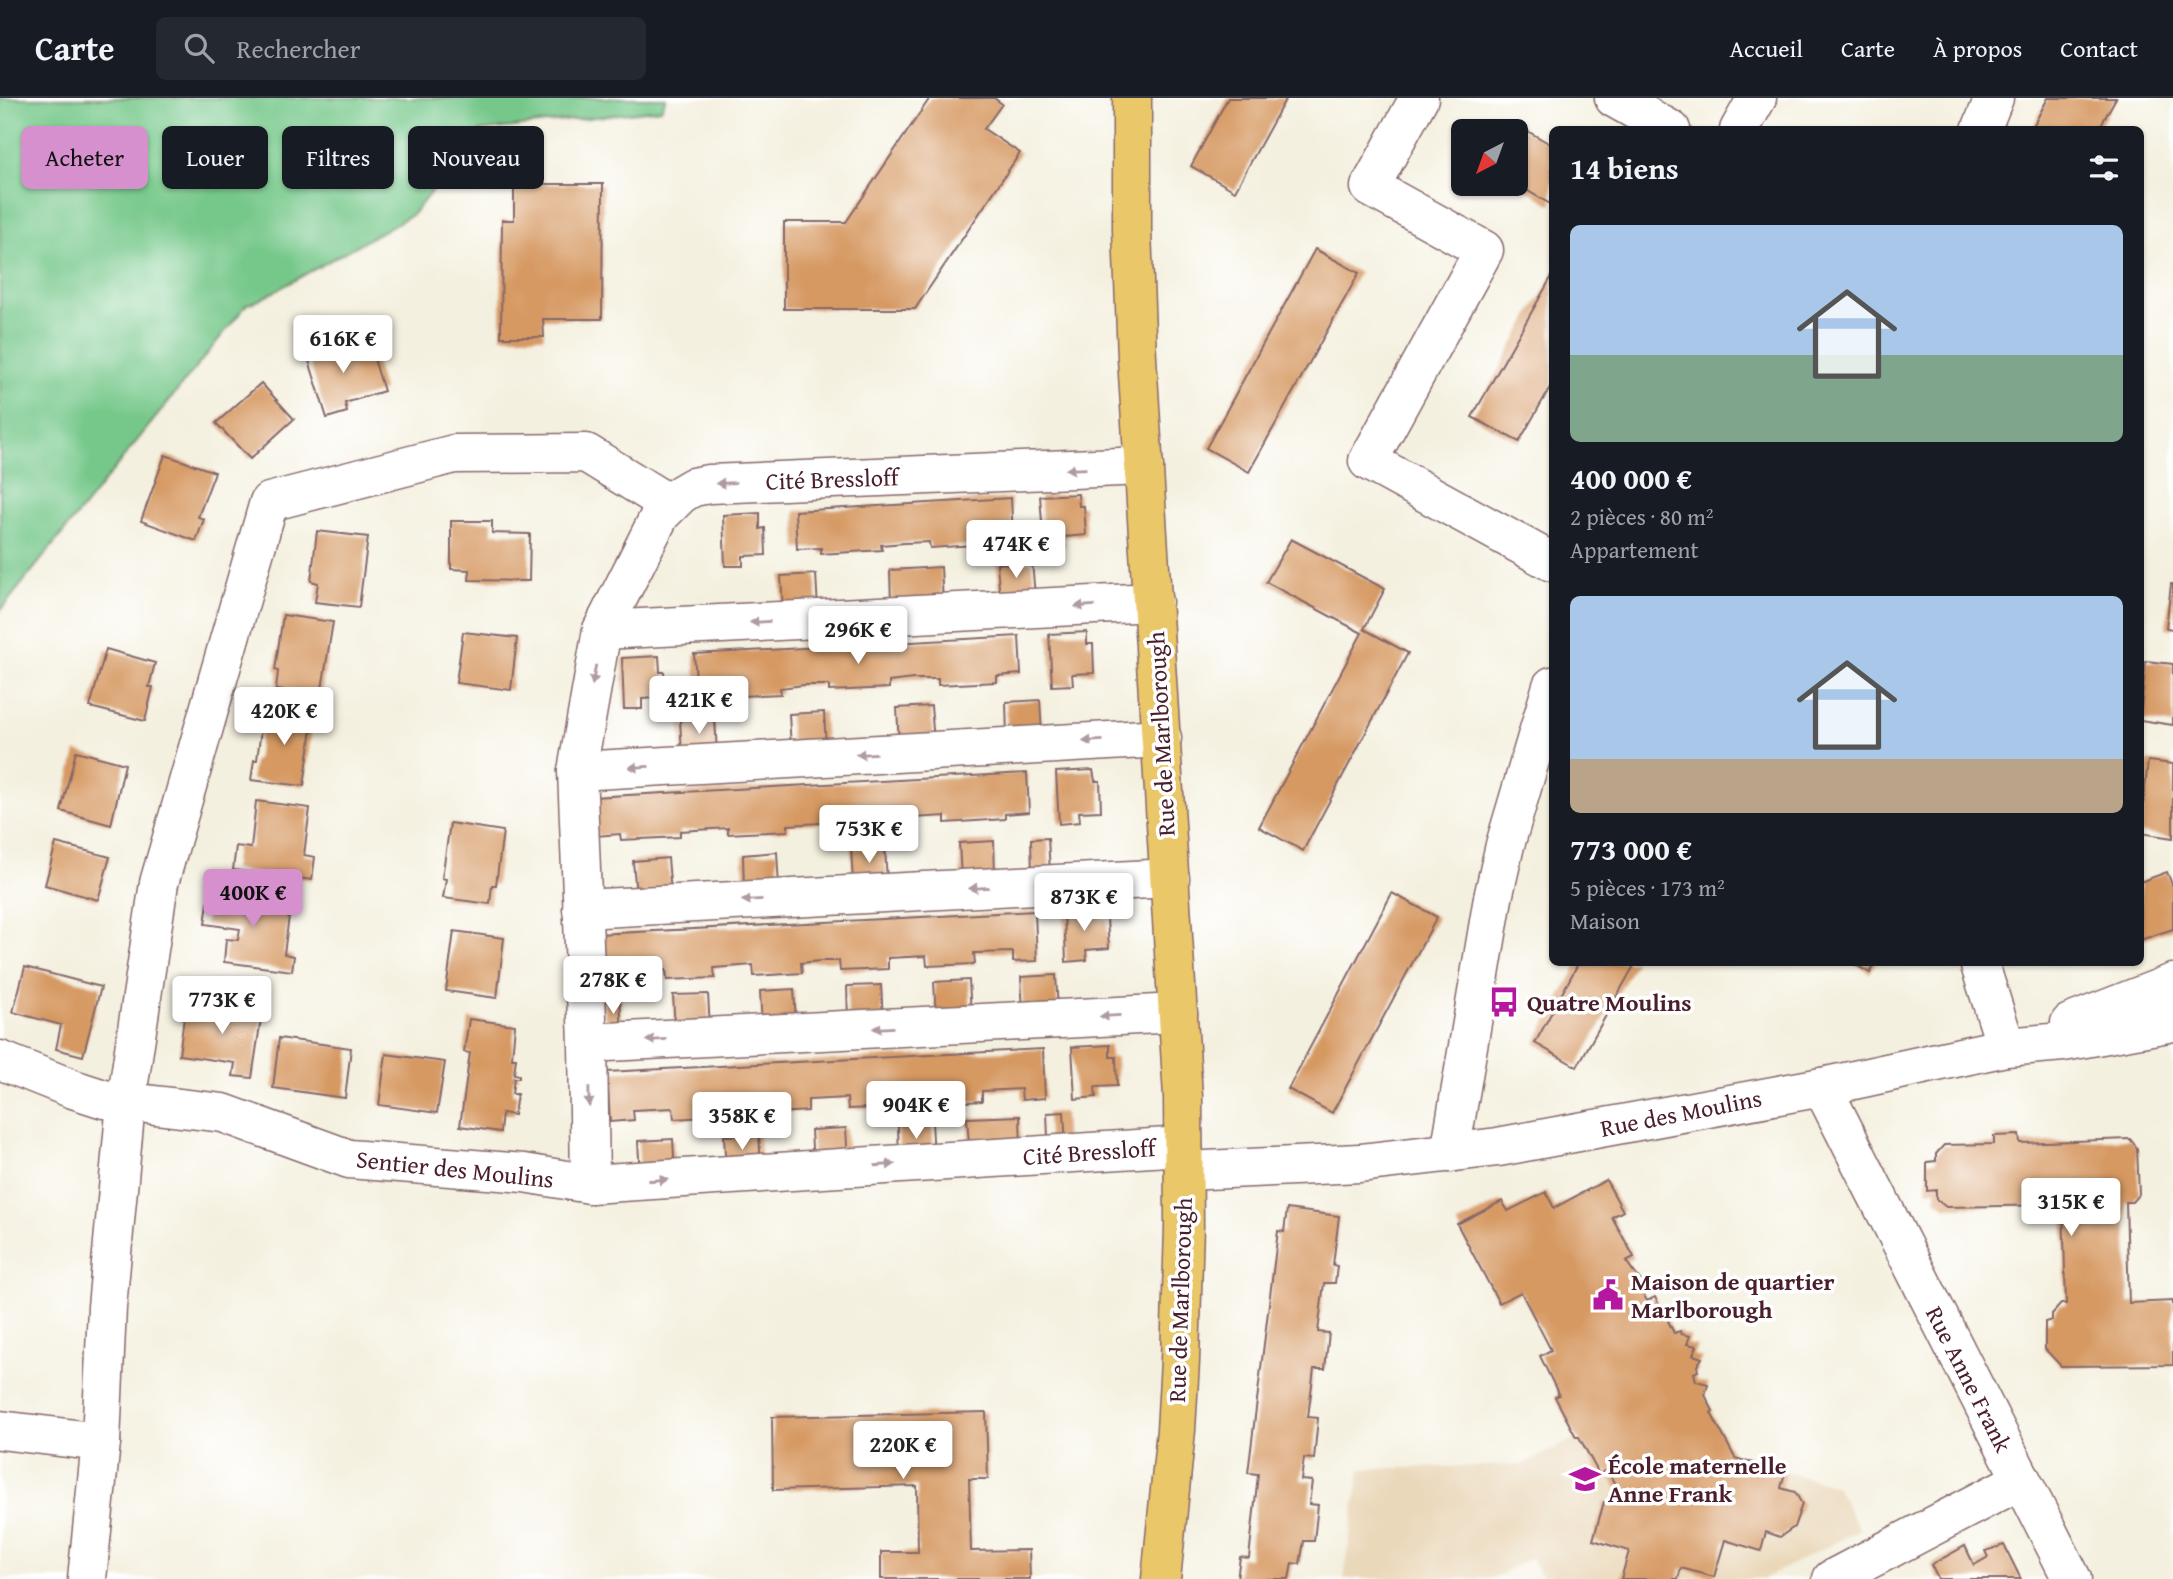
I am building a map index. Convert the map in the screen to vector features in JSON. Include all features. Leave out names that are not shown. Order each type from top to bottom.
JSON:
[{"type":"main road","name":"Rue de Marlborough","points":[[1132,98],[1132,230],[1178,1013],[1184,1159],[1178,1396],[1161,1579]]},
{"type":"street","points":[[1419,98],[1370,187],[1485,250],[1368,461],[1549,560]]},
{"type":"street","points":[[1614,98],[1664,126]]},
{"type":"street","points":[[1741,126],[1757,98]]},
{"type":"street","points":[[1983,126],[1994,98]]},
{"type":"street","points":[[87,1579],[101,1442],[107,1307],[126,1103],[159,883],[269,502],[454,454],[586,453],[669,504]]},
{"type":"street","name":"Cité Bressloff","points":[[1144,466],[709,484],[693,487],[669,504],[660,515],[602,630],[577,771],[588,1043],[590,1184],[1184,1159]]},
{"type":"street","points":[[602,630],[1153,602]]},
{"type":"street","points":[[1450,1153],[1493,898],[1549,696]]},
{"type":"street","points":[[577,771],[1161,737]]},
{"type":"street","points":[[582,909],[1170,878]]},
{"type":"street","points":[[1980,966],[2006,1047],[2173,983]]},
{"type":"street","points":[[588,1043],[1178,1013]]},
{"type":"street","name":"Rue des Moulins","points":[[1184,1159],[1360,1163],[1517,1144],[1822,1087],[2006,1047],[2063,1042],[2173,1021]]},
{"type":"street","name":"Sentier des Moulins","points":[[0,1060],[73,1089],[126,1103],[223,1113],[349,1159],[426,1163],[523,1173],[590,1184]]},
{"type":"street","name":"Rue Anne Frank","points":[[1822,1087],[2021,1480],[1832,1579]]},
{"type":"street","points":[[0,1430],[101,1442]]},
{"type":"street","points":[[2021,1480],[2072,1579]]},
{"type":"shaded area","name":"École maternelle Anne Frank","points":[[1694,1373],[1696,1381],[1708,1384],[1705,1395],[1713,1411],[1711,1413],[1735,1458],[1836,1486],[1860,1530],[1763,1579],[1543,1579],[1531,1558],[1490,1579],[1344,1579],[1360,1469],[1521,1465],[1579,1437]]},
{"type":"green space","points":[[0,98],[666,98],[661,109],[521,126],[408,126],[408,189],[433,189],[413,214],[259,300],[247,304],[0,611]]},
{"type":"building","points":[[930,98],[994,98],[1002,104],[984,129],[1020,153],[915,309],[784,309],[784,222],[846,222]]},
{"type":"building","points":[[1228,98],[1286,98],[1235,191],[1191,166]]},
{"type":"building","points":[[2048,98],[2116,98],[2100,126],[2033,126]]},
{"type":"building","points":[[1528,131],[1549,143],[1549,203],[1528,191]]},
{"type":"building","points":[[544,184],[603,184],[602,319],[543,319],[544,337],[501,337],[502,220],[514,220],[514,189],[544,189]]},
{"type":"building","points":[[1315,249],[1359,273],[1249,472],[1206,448]]},
{"type":"building","points":[[1549,281],[1549,389],[1519,442],[1472,417]]},
{"type":"building","points":[[331,340],[336,354],[369,343],[384,391],[345,403],[347,412],[327,418],[305,348]]},
{"type":"building","points":[[261,383],[294,419],[250,459],[216,423]]},
{"type":"building","points":[[165,455],[215,472],[198,517],[204,519],[196,541],[141,521]]},
{"type":"building","points":[[1078,494],[1079,506],[1084,506],[1086,535],[1064,537],[1065,547],[1044,548],[1040,496]]},
{"type":"building","points":[[1011,498],[1013,536],[989,538],[989,544],[930,548],[929,542],[905,543],[881,545],[882,550],[821,554],[821,548],[797,549],[795,511]]},
{"type":"building","points":[[760,513],[760,529],[765,528],[766,555],[743,556],[743,566],[725,566],[723,515]]},
{"type":"building","points":[[451,521],[492,521],[492,533],[530,534],[529,581],[469,580],[470,570],[451,569]]},
{"type":"building","points":[[317,531],[368,537],[359,607],[315,602],[318,583],[311,581]]},
{"type":"building","points":[[1291,539],[1385,589],[1364,629],[1408,653],[1303,851],[1259,827],[1362,633],[1266,582]]},
{"type":"building","points":[[1032,562],[1035,596],[1000,599],[997,564]]},
{"type":"building","points":[[941,567],[943,602],[891,605],[890,570]]},
{"type":"building","points":[[816,574],[818,609],[783,611],[781,576]]},
{"type":"building","points":[[2173,584],[2173,629],[2166,628]]},
{"type":"building","points":[[283,615],[333,622],[321,695],[276,690],[278,671],[275,670]]},
{"type":"building","points":[[463,632],[517,638],[511,690],[456,683]]},
{"type":"building","points":[[1087,632],[1087,644],[1093,644],[1094,673],[1072,674],[1073,685],[1052,686],[1049,634]]},
{"type":"building","points":[[1019,636],[1021,674],[997,676],[997,682],[938,685],[938,679],[913,679],[889,682],[889,688],[829,691],[829,685],[804,685],[780,688],[781,694],[721,697],[721,691],[697,693],[694,654]]},
{"type":"building","points":[[106,649],[155,663],[149,687],[153,687],[145,721],[90,707]]},
{"type":"building","points":[[659,656],[660,672],[664,672],[666,697],[642,699],[642,709],[624,709],[622,658]]},
{"type":"building","points":[[2146,661],[2173,664],[2173,725],[2144,721]]},
{"type":"building","points":[[1040,700],[1042,735],[1007,737],[1006,702]]},
{"type":"building","points":[[931,706],[934,741],[899,743],[897,708]]},
{"type":"building","points":[[264,707],[314,713],[304,786],[251,780],[254,760],[257,760]]},
{"type":"building","points":[[824,712],[826,747],[791,748],[789,714]]},
{"type":"building","points":[[715,718],[717,753],[682,754],[680,720]]},
{"type":"building","points":[[76,751],[125,764],[111,825],[61,811]]},
{"type":"building","points":[[2148,761],[2173,764],[2173,838],[2144,834]]},
{"type":"building","points":[[1093,770],[1095,781],[1100,781],[1101,811],[1079,812],[1080,822],[1059,824],[1056,772]]},
{"type":"building","points":[[1027,773],[1029,812],[1005,814],[1005,819],[945,823],[945,816],[897,819],[897,825],[837,828],[837,822],[788,825],[788,831],[728,834],[728,828],[680,831],[680,837],[621,840],[620,834],[596,836],[593,797]]},
{"type":"building","points":[[256,801],[310,808],[304,855],[315,857],[312,880],[233,870],[236,846],[251,848]]},
{"type":"building","points":[[450,823],[503,831],[496,885],[492,885],[490,904],[443,898],[446,879],[442,878]]},
{"type":"building","points":[[1048,838],[1050,872],[1032,874],[1031,839]]},
{"type":"building","points":[[994,841],[995,876],[961,878],[959,843]]},
{"type":"building","points":[[56,843],[110,857],[98,900],[45,885]]},
{"type":"building","points":[[885,847],[887,882],[853,883],[851,848]]},
{"type":"building","points":[[777,852],[779,887],[744,889],[743,855]]},
{"type":"building","points":[[668,858],[671,893],[636,895],[633,861]]},
{"type":"building","points":[[2167,872],[2173,887],[2173,929],[2144,939],[2144,881]]},
{"type":"building","points":[[217,888],[246,892],[246,896],[291,901],[284,954],[294,956],[292,971],[224,962],[226,939],[238,940],[240,929],[205,924],[208,903],[215,904]]},
{"type":"building","points":[[1392,893],[1437,917],[1332,1113],[1288,1089]]},
{"type":"building","points":[[1101,908],[1102,919],[1107,919],[1109,948],[1086,950],[1087,960],[1066,962],[1064,910]]},
{"type":"building","points":[[1035,911],[1037,961],[1013,962],[1013,952],[974,953],[975,964],[927,966],[926,956],[888,958],[888,969],[840,971],[839,961],[820,961],[801,963],[802,973],[754,976],[753,965],[714,968],[715,978],[667,980],[666,970],[627,972],[628,982],[602,984],[599,934]]},
{"type":"building","points":[[454,931],[504,938],[497,998],[446,991]]},
{"type":"building","points":[[1577,966],[1634,966],[1577,1067],[1535,1043]]},
{"type":"building","points":[[1858,966],[1874,966],[1870,973]]},
{"type":"building","points":[[25,967],[101,987],[83,1056],[56,1049],[61,1025],[13,1012]]},
{"type":"building","points":[[1056,975],[1058,1010],[1023,1011],[1021,977]]},
{"type":"building","points":[[969,980],[971,1014],[936,1017],[934,982]]},
{"type":"building","points":[[881,985],[883,1019],[848,1021],[847,986]]},
{"type":"building","points":[[794,989],[796,1023],[762,1026],[760,991]]},
{"type":"building","points":[[708,994],[710,1028],[675,1030],[673,995]]},
{"type":"building","points":[[620,998],[622,1033],[606,1034],[603,999]]},
{"type":"building","points":[[186,1002],[262,1012],[252,1078],[233,1076],[235,1063],[179,1055]]},
{"type":"building","points":[[469,1019],[515,1025],[512,1058],[516,1058],[514,1074],[519,1075],[519,1078],[514,1078],[512,1094],[517,1094],[514,1115],[502,1113],[500,1132],[460,1126],[470,1053],[464,1052]]},
{"type":"building","points":[[279,1038],[351,1048],[345,1098],[273,1088]]},
{"type":"building","points":[[1110,1045],[1110,1057],[1116,1057],[1117,1086],[1095,1087],[1096,1097],[1075,1099],[1072,1047]]},
{"type":"building","points":[[1043,1049],[1045,1098],[1022,1100],[1021,1089],[982,1091],[982,1101],[935,1104],[934,1094],[915,1094],[895,1096],[895,1107],[848,1109],[847,1098],[808,1100],[808,1111],[761,1114],[761,1103],[741,1104],[721,1106],[721,1116],[674,1119],[673,1108],[633,1110],[634,1120],[610,1122],[607,1072]]},
{"type":"building","points":[[386,1054],[445,1062],[437,1113],[379,1105]]},
{"type":"building","points":[[1064,1112],[1066,1147],[1048,1138],[1047,1113]]},
{"type":"building","points":[[1020,1116],[1021,1150],[969,1143],[967,1118]]},
{"type":"building","points":[[932,1122],[934,1157],[899,1159],[898,1125]]},
{"type":"building","points":[[846,1128],[848,1163],[813,1166],[811,1130]]},
{"type":"building","points":[[759,1134],[761,1168],[726,1171],[724,1136]]},
{"type":"building","points":[[2019,1135],[2020,1143],[2130,1139],[2137,1148],[2139,1194],[2132,1202],[2126,1202],[2129,1303],[2173,1301],[2173,1365],[2061,1366],[2045,1349],[2045,1322],[2052,1320],[2052,1314],[2061,1304],[2066,1304],[2063,1205],[1946,1207],[1936,1199],[1936,1190],[1927,1191],[1927,1162],[1936,1161],[1936,1154],[1944,1145],[1994,1144],[1994,1136]]},
{"type":"building","points":[[673,1139],[675,1174],[640,1176],[638,1141]]},
{"type":"building","points":[[1606,1180],[1623,1211],[1612,1217],[1634,1257],[1626,1261],[1644,1286],[1640,1288],[1647,1301],[1655,1297],[1662,1311],[1672,1311],[1668,1321],[1674,1333],[1680,1331],[1681,1334],[1690,1336],[1687,1344],[1697,1346],[1693,1355],[1702,1358],[1697,1366],[1698,1371],[1694,1373],[1696,1381],[1708,1384],[1705,1395],[1713,1411],[1711,1413],[1735,1458],[1785,1472],[1781,1488],[1795,1492],[1802,1504],[1794,1527],[1780,1537],[1766,1532],[1761,1551],[1725,1540],[1714,1577],[1681,1568],[1678,1579],[1621,1579],[1629,1551],[1593,1540],[1604,1502],[1613,1504],[1617,1488],[1607,1470],[1599,1474],[1555,1397],[1559,1395],[1540,1356],[1551,1350],[1521,1292],[1499,1303],[1457,1224],[1502,1201],[1508,1211],[1546,1192],[1554,1208]]},
{"type":"building","points":[[1287,1209],[1339,1216],[1333,1265],[1337,1266],[1335,1283],[1324,1283],[1318,1332],[1329,1333],[1325,1369],[1314,1369],[1308,1417],[1318,1418],[1314,1459],[1304,1458],[1301,1480],[1312,1481],[1309,1504],[1318,1505],[1314,1541],[1304,1541],[1300,1564],[1292,1563],[1289,1579],[1237,1579],[1240,1557],[1249,1558],[1258,1474],[1248,1473],[1278,1231],[1284,1232]]},
{"type":"building","points":[[986,1412],[988,1479],[969,1479],[971,1551],[1029,1550],[1030,1579],[881,1579],[881,1552],[918,1552],[917,1486],[773,1490],[772,1417]]},
{"type":"building","points":[[2004,1545],[2021,1579],[1938,1579],[1931,1565],[1965,1546],[1974,1565],[1988,1557],[1985,1551]]},
{"type":"place","name":"Quatre Moulins","points":[[1504,1002]]},
{"type":"place","name":"Maison de quartier Marlborough","points":[[1608,1295]]},
{"type":"place","name":"École maternelle Anne Frank","points":[[1585,1479]]}]
